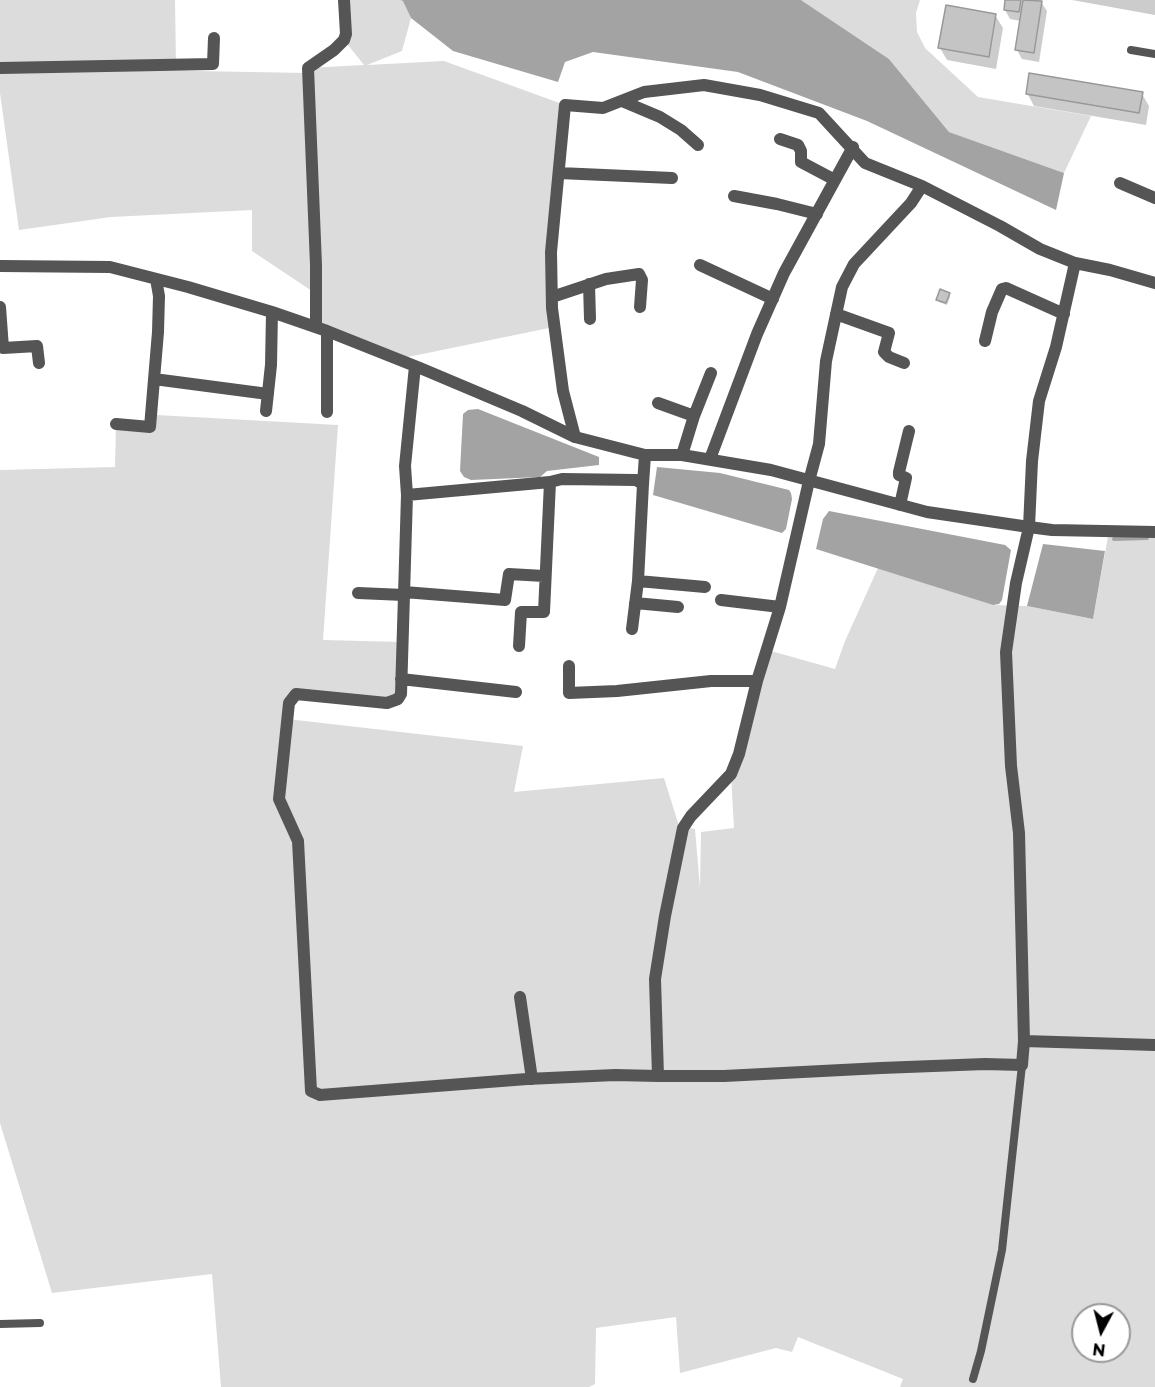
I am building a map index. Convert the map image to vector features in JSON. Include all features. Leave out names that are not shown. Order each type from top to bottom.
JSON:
[{"type":"street","points":[[327,412],[316,265],[308,68],[344,40],[346,20],[344,0]]},
{"type":"street","points":[[0,68],[213,64],[214,38]]},
{"type":"street","points":[[575,437],[563,391],[552,297],[551,252],[565,105],[603,108],[644,92],[704,85],[760,95],[819,113],[866,162],[922,186],[1040,249],[1076,263],[1155,283]]},
{"type":"street","points":[[622,101],[660,117],[681,130],[698,145]]},
{"type":"street","points":[[780,139],[798,145],[801,151],[801,162],[835,180]]},
{"type":"street","points":[[710,459],[784,273],[853,147]]},
{"type":"street","points":[[559,173],[672,178]]},
{"type":"street","points":[[1120,183],[1155,198]]},
{"type":"street","points":[[658,1076],[656,979],[665,916],[683,828],[691,816],[731,774],[739,754],[780,607],[819,444],[826,361],[842,287],[854,264],[911,203],[922,186]]},
{"type":"street","points":[[734,196],[817,214]]},
{"type":"street","points":[[415,366],[405,466],[407,495],[400,694],[393,702],[296,694],[288,704],[279,800],[298,841],[311,1091],[320,1095],[615,1075],[724,1076],[891,1068],[1022,1065],[1024,1041],[1019,833],[1011,766],[1006,652],[1016,583],[1029,527],[1032,461],[1039,401],[1056,347],[1076,263]]},
{"type":"street","points":[[700,265],[773,298]]},
{"type":"street","points":[[0,266],[110,267],[272,312],[415,366],[522,411],[575,437],[645,455],[682,454],[771,470],[927,512],[1052,530],[1155,531]]},
{"type":"street","points":[[552,297],[606,279],[639,274],[642,280],[640,307]]},
{"type":"street","points":[[116,424],[150,427],[159,332],[159,296],[156,279]]},
{"type":"street","points":[[589,284],[590,319]]},
{"type":"street","points":[[985,341],[992,312],[1002,290],[1006,288],[1064,314]]},
{"type":"street","points":[[0,307],[3,348],[37,346],[39,363]]},
{"type":"street","points":[[266,411],[271,365],[272,312]]},
{"type":"street","points":[[836,314],[890,333],[884,352],[889,357],[904,363]]},
{"type":"street","points":[[682,454],[711,373]]},
{"type":"street","points":[[154,379],[268,394]]},
{"type":"street","points":[[658,403],[694,416]]},
{"type":"street","points":[[900,505],[906,478],[899,476],[899,472],[909,431]]},
{"type":"street","points":[[632,629],[638,582],[645,455]]},
{"type":"street","points":[[407,495],[562,479],[636,480],[643,484]]},
{"type":"street","points":[[519,646],[521,612],[544,612],[550,482]]},
{"type":"street","points":[[358,592],[505,600],[509,574],[544,576]]},
{"type":"street","points":[[638,582],[705,587]]},
{"type":"street","points":[[721,600],[780,607]]},
{"type":"street","points":[[635,603],[678,607]]},
{"type":"street","points":[[569,666],[569,693],[617,691],[711,681],[758,681]]},
{"type":"street","points":[[401,680],[516,692]]},
{"type":"street","points":[[520,997],[531,1079]]},
{"type":"street","points":[[1024,1041],[1155,1045]]},
{"type":"lane","points":[[1131,50],[1155,54]]},
{"type":"lane","points":[[973,1379],[1002,1251],[1022,1065]]},
{"type":"lane","points":[[0,1324],[40,1323]]},
{"type":"shaded area","points":[[0,0],[175,0],[176,65],[25,68],[307,73],[308,68],[364,65],[344,40],[342,0],[403,0],[411,18],[402,51],[367,65],[444,61],[565,105],[551,252],[554,327],[398,359],[316,327],[315,293],[252,251],[252,210],[111,217],[19,230],[0,93]]},
{"type":"shaded area","points":[[401,0],[801,0],[889,59],[949,132],[1064,173],[1056,210],[867,121],[738,72],[593,52],[565,62],[558,82],[453,51],[411,18]]},
{"type":"shaded area","points":[[801,0],[920,0],[916,13],[917,32],[925,48],[978,97],[1091,116],[1064,173],[949,132],[889,59]]},
{"type":"shaded area","points":[[478,409],[599,457],[599,465],[547,471],[540,477],[471,480],[464,477],[460,471],[463,414],[468,410]]},
{"type":"shaded area","points":[[156,415],[338,425],[323,640],[402,642],[398,699],[292,698],[287,719],[523,746],[514,792],[664,778],[679,826],[695,829],[700,888],[701,832],[734,828],[731,774],[771,651],[835,669],[878,568],[993,605],[1027,606],[1093,619],[1109,531],[1155,532],[1155,1387],[900,1387],[903,1379],[798,1337],[792,1352],[776,1348],[680,1373],[676,1317],[596,1328],[595,1384],[589,1387],[221,1387],[212,1274],[52,1293],[0,1123],[0,470],[115,467],[116,424],[150,427]]},
{"type":"shaded area","points":[[657,467],[720,473],[789,490],[792,499],[786,529],[782,533],[653,495]]},
{"type":"shaded area","points":[[829,511],[1005,545],[1011,550],[1002,600],[999,604],[993,605],[816,549],[823,519]]},
{"type":"shaded area","points":[[1043,544],[1105,551],[1093,619],[1027,606]]},
{"type":"building","points":[[1005,0],[1021,0],[1019,12],[1004,10]]},
{"type":"building","points":[[1023,0],[1042,1],[1034,53],[1015,50]]},
{"type":"building","points":[[946,5],[996,14],[989,57],[938,48]]},
{"type":"building","points":[[1029,73],[1143,92],[1139,113],[1026,94]]},
{"type":"building","points":[[940,289],[950,293],[946,303],[936,300]]},
{"type":"waterway","points":[[1114,539],[1147,538]]}]
